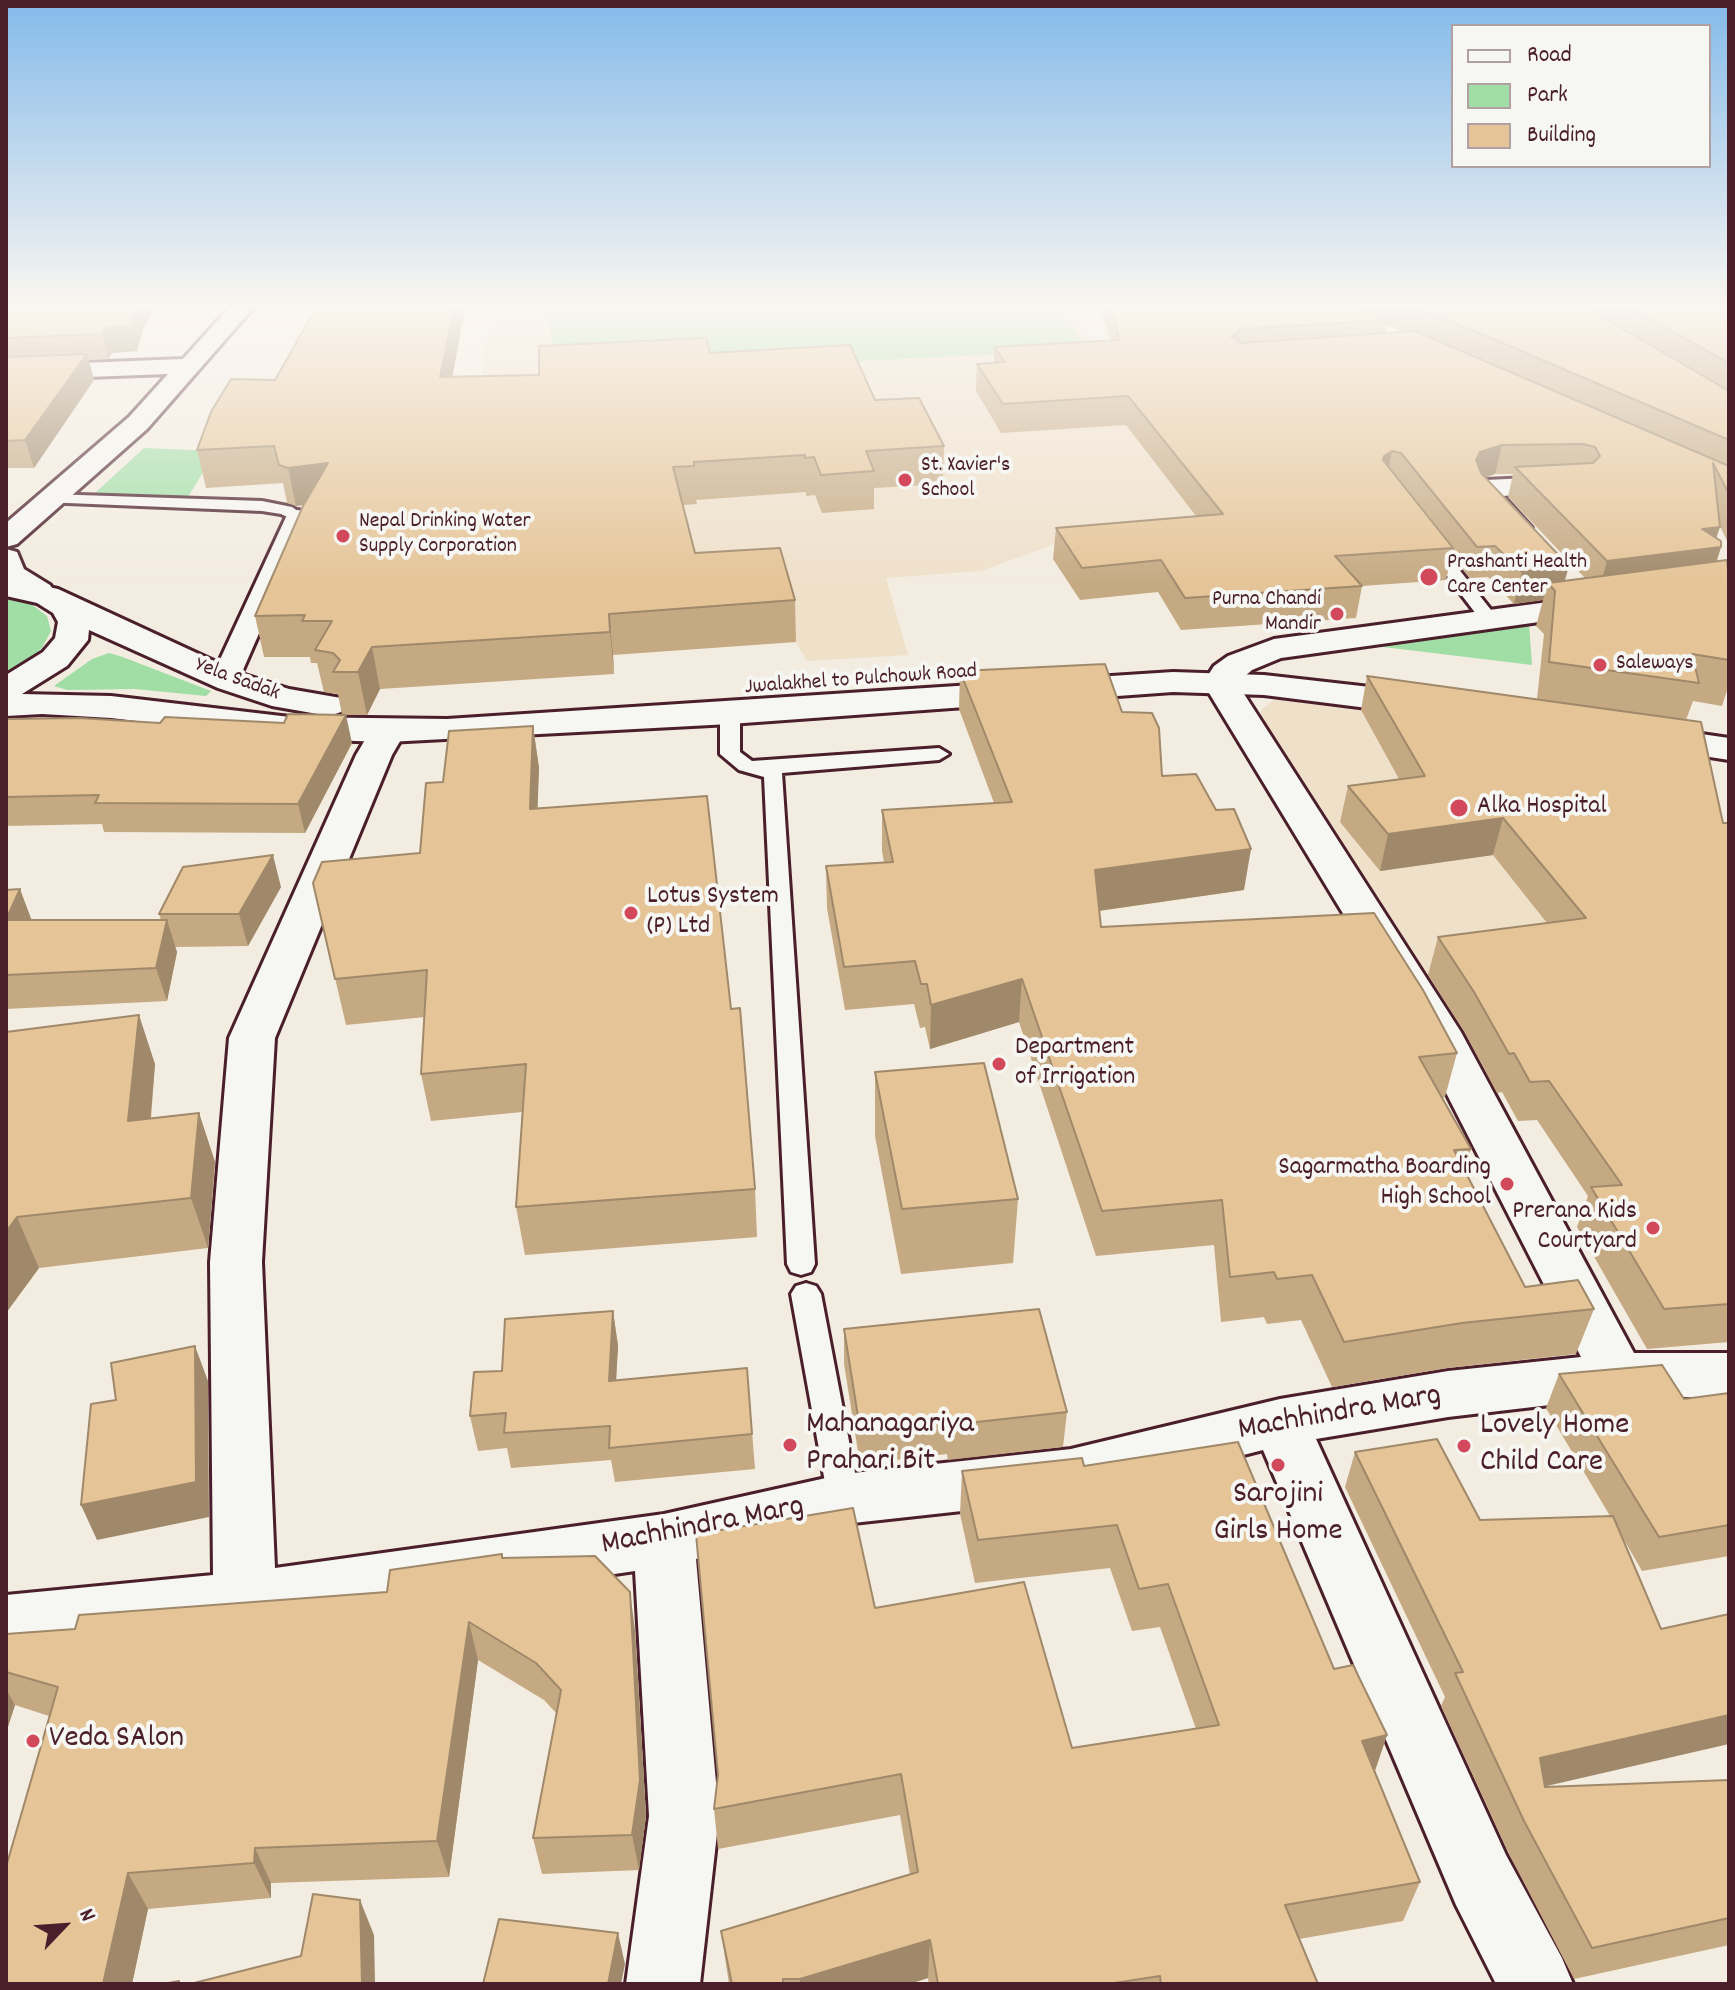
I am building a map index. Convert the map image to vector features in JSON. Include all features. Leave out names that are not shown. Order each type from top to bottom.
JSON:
[{"type":"street","points":[[10,538],[49,499],[138,423],[158,401]]},
{"type":"street","points":[[1538,551],[1487,496],[1486,489],[1575,484]]},
{"type":"street","points":[[225,679],[298,517]]},
{"type":"street","points":[[6,558],[10,573],[52,600],[74,622],[71,640],[55,659],[28,678],[6,688]]},
{"type":"street","points":[[6,587],[52,600]]},
{"type":"street","points":[[1230,673],[1274,649],[1489,619],[1579,595],[1636,600]]},
{"type":"street","name":"Yela Sadak","points":[[52,600],[225,679],[284,699],[404,719]]},
{"type":"street","name":"Jwalakhel to Pulchowk Road","points":[[404,719],[1171,662],[1230,673]]},
{"type":"street","points":[[1230,673],[1438,1032],[1618,1375]]},
{"type":"street","points":[[6,705],[42,703],[111,707],[290,728],[404,719],[447,730],[1173,682],[1230,673],[1356,694],[1448,699]]},
{"type":"street","points":[[245,1600],[236,1262],[252,1038],[374,755],[404,719]]},
{"type":"street","points":[[1729,732],[1620,724],[1729,749]]},
{"type":"street","name":"Machhindra Marg","points":[[6,1624],[245,1600],[664,1540],[844,1499],[1071,1474],[1280,1422],[1448,1394],[1618,1375],[1729,1375]]},
{"type":"street","points":[[1280,1422],[1481,1880],[1536,1984]]},
{"type":"street","points":[[663,1984],[684,1816],[664,1540]]},
{"type":"lane","points":[[49,499],[262,506],[286,510],[298,517]]},
{"type":"lane","points":[[1415,524],[1489,619]]},
{"type":"lane","points":[[730,713],[730,754],[746,766],[764,768],[939,754]]},
{"type":"lane","points":[[764,768],[774,775],[804,1279],[844,1499]]},
{"type":"shaded area","points":[[479,401],[1150,401],[1391,515],[1063,541],[981,571],[886,578],[908,655],[807,661],[796,642],[781,588],[453,491]]},
{"type":"shaded area","name":"Alka Hospital","points":[[1275,699],[1361,709],[1729,1012],[1462,1049],[1261,730],[1261,710]]},
{"type":"green space","points":[[144,448],[216,451],[188,497],[95,493]]},
{"type":"green space","points":[[6,597],[31,604],[47,616],[51,631],[42,648],[6,674]]},
{"type":"green space","points":[[1529,624],[1532,665],[1375,646]]},
{"type":"green space","points":[[109,653],[211,691],[206,696],[135,689],[67,690],[54,686],[92,659]]},
{"type":"building","points":[[6,401],[53,401],[25,440],[6,441]]},
{"type":"building","points":[[218,401],[920,401],[944,446],[866,451],[874,471],[821,475],[814,457],[805,458],[805,455],[694,462],[694,466],[673,467],[695,553],[780,548],[795,600],[609,614],[610,632],[372,647],[358,672],[333,672],[340,660],[333,653],[315,650],[332,621],[302,621],[305,615],[255,616],[303,506],[328,463],[288,468],[279,465],[274,446],[197,450]]},
{"type":"building","points":[[1001,401],[1052,401],[1003,404]]},
{"type":"building","points":[[1132,401],[1578,401],[1729,466],[1729,494],[1713,463],[1720,527],[1702,529],[1721,541],[1721,547],[1607,561],[1515,467],[1593,463],[1600,456],[1595,447],[1583,444],[1502,445],[1480,452],[1476,460],[1481,473],[1569,566],[1522,572],[1495,546],[1477,547],[1401,453],[1392,451],[1383,460],[1453,548],[1335,556],[1362,586],[1185,598],[1161,560],[1082,568],[1056,528],[1223,514]]},
{"type":"building","points":[[1638,401],[1729,401],[1729,440]]},
{"type":"building","points":[[1727,560],[1729,660],[1692,654],[1699,683],[1549,662],[1555,591],[1548,583]]},
{"type":"building","points":[[1105,664],[1122,712],[1152,713],[1159,728],[1162,776],[1196,774],[1216,810],[1234,809],[1251,849],[1095,870],[1101,927],[1374,913],[1423,990],[1457,1053],[1419,1057],[1471,1149],[1454,1150],[1525,1287],[1578,1280],[1594,1309],[1462,1323],[1344,1342],[1312,1275],[1277,1279],[1274,1272],[1230,1277],[1222,1200],[1102,1211],[1022,979],[931,1005],[927,984],[921,984],[915,961],[844,967],[826,866],[893,862],[882,810],[1012,802],[960,671]]},
{"type":"building","points":[[1367,676],[1701,722],[1723,823],[1729,823],[1729,1304],[1664,1309],[1591,1187],[1622,1185],[1549,1081],[1530,1082],[1514,1053],[1509,1054],[1438,937],[1586,918],[1503,818],[1388,834],[1348,786],[1425,776]]},
{"type":"building","points":[[288,714],[346,715],[298,804],[95,803],[99,795],[6,797],[6,719],[79,718],[160,723],[165,717],[284,723]]},
{"type":"building","points":[[533,726],[530,809],[707,796],[731,1009],[740,1008],[755,1189],[516,1207],[526,1064],[421,1074],[427,970],[335,979],[313,883],[322,862],[420,853],[426,783],[443,782],[449,731]]},
{"type":"building","points":[[273,855],[239,914],[159,914],[183,867]]},
{"type":"building","points":[[20,889],[6,920],[6,890]]},
{"type":"building","points":[[6,920],[167,920],[156,968],[6,975]]},
{"type":"building","points":[[139,1015],[128,1121],[199,1113],[191,1198],[17,1217],[6,1232],[6,1032]]},
{"type":"building","points":[[984,1063],[1018,1199],[902,1209],[875,1072]]},
{"type":"building","points":[[1039,1309],[1067,1412],[950,1425],[949,1420],[860,1429],[844,1329]]},
{"type":"building","points":[[613,1311],[609,1381],[747,1368],[752,1434],[609,1448],[610,1426],[504,1433],[506,1413],[470,1416],[474,1372],[502,1371],[505,1319]]},
{"type":"building","points":[[195,1346],[196,1482],[81,1505],[91,1404],[116,1400],[111,1363]]},
{"type":"building","points":[[1662,1365],[1684,1399],[1729,1393],[1729,1525],[1659,1537],[1559,1374]]},
{"type":"building","points":[[1437,1439],[1480,1520],[1613,1516],[1661,1629],[1729,1614],[1729,1715],[1540,1758],[1545,1787],[1729,1780],[1729,1918],[1592,1948],[1524,1821],[1455,1673],[1463,1672],[1355,1452]]},
{"type":"building","points":[[1238,1442],[1334,1669],[1353,1665],[1387,1735],[1362,1741],[1420,1882],[1285,1905],[1318,1984],[1161,1984],[1160,1976],[1108,1984],[938,1984],[930,1940],[800,1979],[783,1979],[783,1984],[732,1984],[721,1931],[918,1872],[901,1774],[714,1809],[718,1775],[696,1534],[853,1508],[875,1608],[1024,1582],[1072,1748],[1219,1725],[1168,1584],[1139,1589],[1117,1525],[978,1540],[962,1471],[1082,1458],[1084,1466]]},
{"type":"building","points":[[502,1554],[502,1558],[595,1556],[630,1592],[640,1780],[632,1835],[533,1838],[561,1690],[536,1663],[469,1622],[437,1841],[255,1848],[254,1863],[128,1873],[103,1984],[6,1984],[6,1867],[58,1687],[6,1672],[6,1634],[75,1629],[79,1615],[387,1592],[390,1570]]},
{"type":"building","points":[[313,1894],[360,1900],[362,1984],[190,1984],[301,1956]]},
{"type":"building","points":[[499,1919],[618,1933],[608,1984],[483,1984]]},
{"type":"place","name":"St. Xavier's School","points":[[905,480]]},
{"type":"place","name":"Nepal Drinking Water Supply Corporation","points":[[343,536]]},
{"type":"place","name":"Prashanti Health Care Center","points":[[1429,577]]},
{"type":"place","name":"Purna Chandi Mandir","points":[[1337,614]]},
{"type":"place","name":"Saleways","points":[[1600,665]]},
{"type":"place","name":"Alka Hospital","points":[[1459,808]]},
{"type":"place","name":"Lotus System (P) Ltd","points":[[631,913]]},
{"type":"place","name":"Department of Irrigation","points":[[999,1064]]},
{"type":"place","name":"Sagarmatha Boarding High School","points":[[1507,1184]]},
{"type":"place","name":"Prerana Kids Courtyard","points":[[1653,1228]]},
{"type":"place","name":"Mahanagariya Prahari Bit","points":[[790,1445]]},
{"type":"place","name":"Lovely Home Child Care","points":[[1464,1446]]},
{"type":"place","name":"Sarojini Girls Home","points":[[1278,1465]]},
{"type":"place","name":"Veda SAlon","points":[[33,1741]]}]
